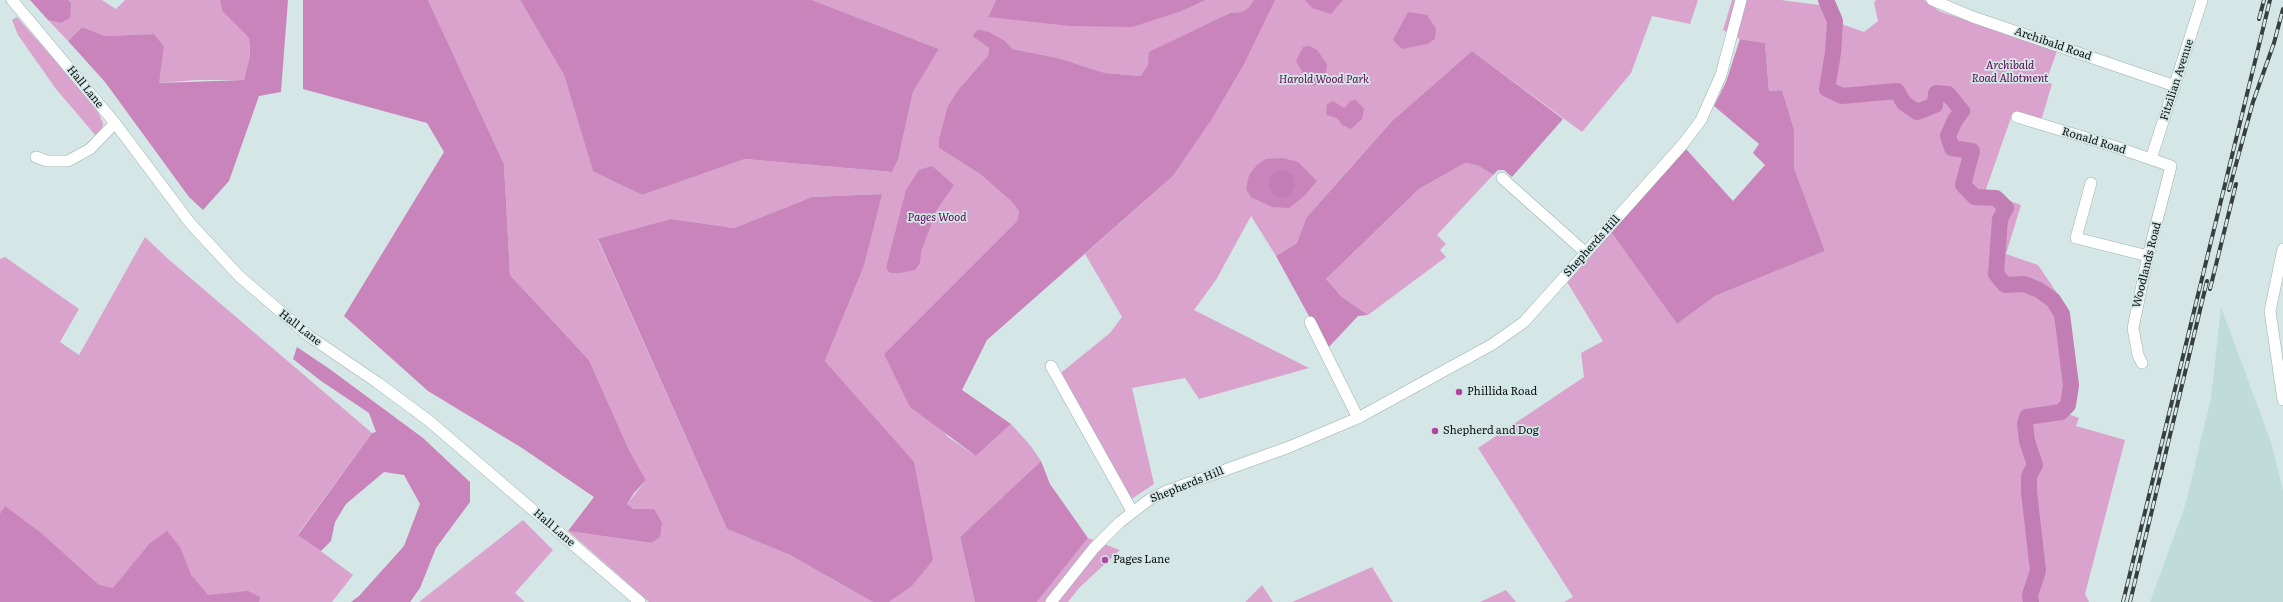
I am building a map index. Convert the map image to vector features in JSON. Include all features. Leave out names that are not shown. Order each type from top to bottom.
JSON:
[{"type":"street","name":"Hall Lane","points":[[12,0],[115,123],[190,223],[256,292],[309,336],[378,382],[428,420],[640,602]]},
{"type":"street","name":"Shepherds Hill","points":[[1051,602],[1094,548],[1132,511],[1167,491],[1289,447],[1358,418],[1509,334],[1528,317],[1586,253],[1683,144],[1701,120],[1721,75],[1741,0]]},
{"type":"street","name":"Archibald Road","points":[[1932,0],[1973,17],[2175,86]]},
{"type":"street","name":"Fitzilian Avenue","points":[[2151,159],[2202,0]]},
{"type":"street","name":"Ronald Road","points":[[2017,117],[2171,166]]},
{"type":"street","points":[[36,157],[47,161],[68,161],[90,149],[115,123]]},
{"type":"street","name":"Woodlands Road","points":[[2142,363],[2138,355],[2132,328],[2148,256],[2171,166]]},
{"type":"street","points":[[1502,178],[1586,253]]},
{"type":"street","points":[[2092,183],[2076,238],[2148,256]]},
{"type":"street","points":[[2283,249],[2270,311],[2283,400]]},
{"type":"street","points":[[1310,322],[1358,418]]},
{"type":"street","points":[[1051,366],[1132,511]]},
{"type":"shaded area","points":[[30,0],[68,0],[71,3],[70,18],[61,23],[48,20]]},
{"type":"shaded area","points":[[220,0],[288,0],[281,92],[259,96],[229,181],[203,210],[189,197],[105,82],[68,41],[82,27],[105,36],[154,34],[164,46],[159,83],[244,80],[250,55],[249,38],[222,11]]},
{"type":"shaded area","points":[[303,0],[428,0],[504,164],[510,275],[589,360],[629,450],[646,480],[634,493],[627,504],[634,509],[654,509],[662,523],[660,537],[651,543],[568,531],[594,497],[522,448],[428,391],[344,316],[444,152],[427,123],[303,89]]},
{"type":"shaded area","points":[[520,0],[812,0],[939,49],[913,92],[898,160],[892,172],[745,159],[642,195],[593,171],[564,75]]},
{"type":"shaded area","points":[[996,0],[1206,0],[1182,11],[1132,27],[1070,26],[988,17]]},
{"type":"shaded area","points":[[1254,0],[1275,0],[1244,64],[1210,122],[1173,176],[987,340],[962,390],[1011,424],[976,456],[910,407],[884,354],[1017,221],[1019,211],[1012,202],[980,174],[939,148],[939,139],[948,106],[958,90],[988,56],[989,48],[972,36],[978,29],[989,32],[1004,40],[1013,49],[1058,58],[1105,73],[1141,76],[1148,65],[1149,52],[1230,13],[1242,12],[1249,7]]},
{"type":"shaded area","points":[[1305,0],[1343,0],[1331,14],[1312,8]]},
{"type":"shaded area","points":[[1408,12],[1427,15],[1436,29],[1435,39],[1427,44],[1402,49],[1393,40]]},
{"type":"shaded area","points":[[1740,39],[1765,43],[1769,91],[1782,90],[1794,129],[1794,168],[1825,251],[1715,296],[1677,324],[1611,232],[1686,149],[1733,201],[1765,165],[1753,153],[1759,144],[1714,106],[1726,82]]},
{"type":"shaded area","points":[[1310,46],[1317,50],[1327,64],[1325,79],[1313,86],[1306,79],[1296,61],[1303,47]]},
{"type":"shaded area","points":[[1472,51],[1563,119],[1512,177],[1504,170],[1498,170],[1493,175],[1477,165],[1465,163],[1419,189],[1326,279],[1342,297],[1368,315],[1358,316],[1327,349],[1276,256],[1297,243],[1306,218],[1391,122]]},
{"type":"shaded area","points":[[1356,100],[1364,109],[1362,119],[1351,129],[1342,125],[1337,118],[1326,115],[1327,104],[1333,101],[1344,108],[1351,101]]},
{"type":"shaded area","points":[[1283,158],[1298,162],[1317,181],[1303,197],[1289,208],[1272,207],[1251,197],[1246,189],[1249,175],[1257,165],[1266,159]]},
{"type":"shaded area","points":[[932,166],[954,185],[936,211],[921,252],[920,263],[915,270],[890,273],[886,268],[906,190],[919,170]]},
{"type":"shaded area","points":[[1282,171],[1291,175],[1295,184],[1291,193],[1282,197],[1273,193],[1269,184],[1273,175]]},
{"type":"shaded area","points":[[882,194],[864,266],[825,361],[914,462],[933,560],[911,587],[889,602],[873,602],[790,555],[727,529],[598,239],[671,219],[734,228],[812,197]]},
{"type":"shaded area","points":[[2221,307],[2271,442],[2283,491],[2283,602],[2150,602],[2185,506],[2211,398]]},
{"type":"shaded area","points":[[297,347],[331,370],[423,438],[470,482],[470,502],[436,548],[420,588],[410,602],[351,602],[359,596],[404,546],[420,504],[404,475],[384,472],[346,504],[335,522],[331,541],[321,551],[298,535],[372,433],[376,432],[369,413],[321,381],[293,359]]},
{"type":"shaded area","points":[[1041,461],[1050,484],[1088,538],[1037,602],[975,602],[960,537]]},
{"type":"shaded area","points":[[5,506],[41,533],[99,585],[113,588],[150,543],[167,531],[180,547],[191,575],[208,595],[248,591],[260,597],[259,602],[0,602],[0,514]]},
{"type":"green space","points":[[68,0],[102,0],[116,9],[125,0],[220,0],[222,11],[249,38],[250,55],[244,80],[197,80],[158,83],[164,46],[154,34],[105,36],[82,27],[68,41],[48,20],[61,23],[71,3]]},
{"type":"green space","points":[[428,0],[520,0],[564,75],[593,170],[642,195],[745,159],[892,172],[898,160],[913,92],[939,49],[812,0],[996,0],[988,17],[1182,11],[1206,0],[1254,0],[1249,7],[1242,12],[1230,13],[1149,53],[1222,101],[1262,0],[1698,0],[1690,24],[1652,16],[1631,73],[1582,132],[1472,51],[1391,122],[1306,218],[1297,243],[1276,256],[1251,216],[1216,280],[1194,310],[1309,368],[1199,399],[1185,378],[1132,388],[1154,484],[1127,502],[1057,376],[1110,333],[1122,317],[1085,254],[1173,176],[1210,122],[1141,76],[1105,73],[1058,58],[1013,49],[1004,40],[989,32],[978,29],[972,36],[989,48],[988,57],[958,90],[939,148],[980,174],[1012,202],[1019,211],[1017,221],[884,354],[948,437],[976,456],[1011,424],[1030,445],[1041,461],[960,537],[975,602],[889,602],[911,587],[914,463],[825,361],[864,266],[881,194],[812,197],[734,228],[671,219],[598,240],[727,529],[790,555],[873,602],[649,602],[568,531],[651,543],[654,510],[634,509],[627,504],[646,480],[629,450],[589,360],[510,275],[504,164]]},
{"type":"green space","name":"Archibald Road Allotment","points":[[1732,0],[1781,0],[1819,5],[1830,20],[1864,32],[1878,21],[1874,3],[1876,0],[1924,0],[1939,11],[2057,51],[2046,82],[2052,84],[2041,121],[2013,112],[1985,192],[2021,205],[2006,254],[2038,265],[2069,311],[2074,390],[2073,404],[2068,414],[2079,418],[2076,426],[2125,440],[2085,594],[2089,602],[1564,602],[1573,597],[1478,448],[1584,377],[1581,353],[1603,341],[1564,277],[1611,232],[1677,324],[1715,296],[1825,251],[1794,168],[1794,129],[1782,90],[1769,91],[1765,43],[1740,39],[1723,30]]},
{"type":"green space","points":[[17,17],[98,112],[103,123],[102,129],[96,136],[56,89],[18,35],[12,20]]},
{"type":"green space","points":[[1465,163],[1477,165],[1493,175],[1437,235],[1446,244],[1440,250],[1446,257],[1368,315],[1342,297],[1326,279],[1419,189]]},
{"type":"green space","points":[[145,237],[167,258],[372,433],[298,534],[353,575],[332,602],[0,602],[0,259],[5,257],[79,309],[60,342],[79,355]]},
{"type":"green space","points":[[523,520],[553,550],[515,593],[525,602],[419,602]]},
{"type":"green space","points":[[1088,538],[1120,550],[1079,588],[1068,602],[1037,602]]},
{"type":"green space","points":[[1372,567],[1393,602],[1292,602]]},
{"type":"green space","points":[[1262,585],[1273,602],[1245,602]]},
{"type":"green space","points":[[1506,590],[1516,602],[1480,602]]},
{"type":"waterway","points":[[1826,0],[1835,21],[1833,53],[1827,89],[1842,96],[1897,91],[1904,103],[1917,112],[1935,105],[1936,93],[1948,94],[1962,111],[1955,120],[1948,136],[1952,148],[1972,151],[1963,185],[1975,197],[1996,198],[2006,208],[2000,219],[1996,274],[2005,285],[2024,284],[2039,290],[2053,300],[2062,314],[2071,385],[2068,405],[2061,412],[2027,417],[2025,424],[2027,441],[2035,465],[2029,476],[2029,492],[2038,571],[2030,595],[2031,602]]},
{"type":"railway","points":[[2259,19],[2264,0]]},
{"type":"railway","points":[[2123,602],[2270,0]]},
{"type":"railway","points":[[2229,190],[2253,102],[2274,43],[2283,9]]},
{"type":"railway","points":[[2210,289],[2236,184]]},
{"type":"railway","points":[[2130,602],[2207,281]]},
{"type":"place","name":"Phillida Road","points":[[1459,392]]},
{"type":"place","name":"Shepherd and Dog","points":[[1435,431]]},
{"type":"place","name":"Pages Lane","points":[[1105,560]]},
{"type":"park label","name":"Harold Wood Park","points":[[1324,80]]},
{"type":"park label","name":"Pages Wood","points":[[937,218]]}]
